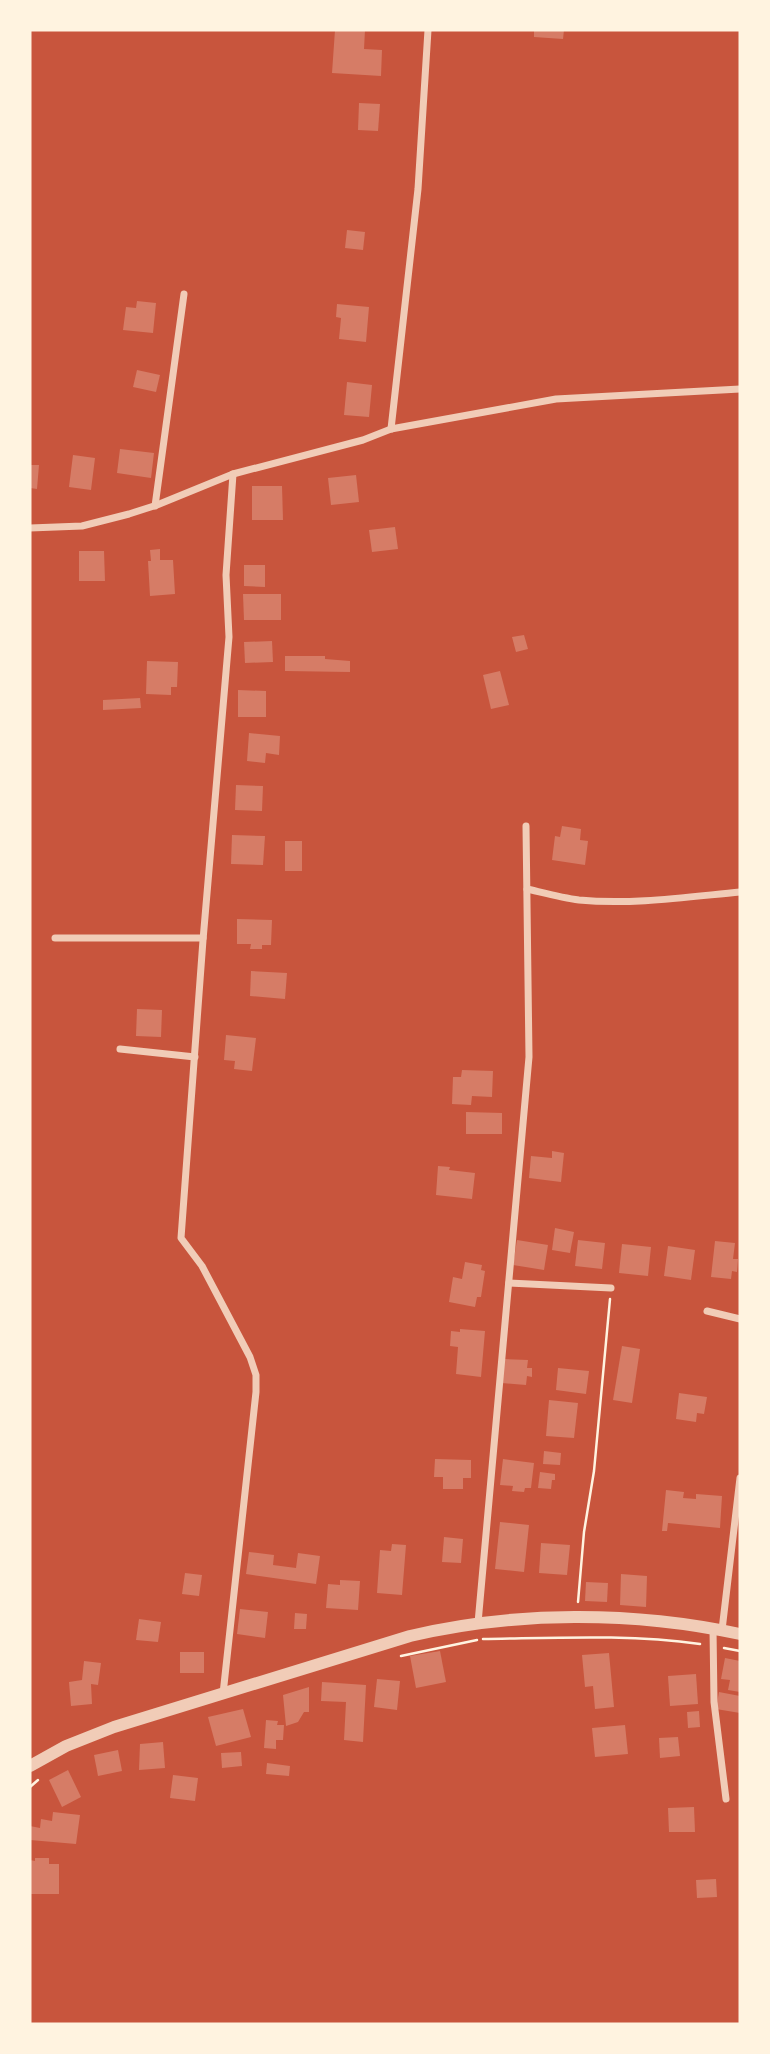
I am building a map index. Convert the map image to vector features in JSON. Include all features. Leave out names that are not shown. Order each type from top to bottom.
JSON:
[{"type":"street","points":[[391,429],[418,189],[428,30]]},
{"type":"street","points":[[155,506],[184,294]]},
{"type":"street","points":[[30,528],[82,526],[155,506],[233,474],[363,440],[391,429],[556,399],[740,389]]},
{"type":"street","points":[[222,1695],[256,1375],[250,1357],[202,1266],[181,1238],[229,637],[226,575],[233,474]]},
{"type":"street","points":[[478,1623],[528,1057],[526,826]]},
{"type":"street","points":[[527,889],[579,900],[611,901],[660,900],[740,892]]},
{"type":"street","points":[[55,938],[203,938]]},
{"type":"street","points":[[120,1049],[195,1057]]},
{"type":"street","points":[[509,1283],[611,1288]]},
{"type":"street","points":[[707,1311],[740,1318]]},
{"type":"street","points":[[726,1799],[714,1702],[714,1646],[740,1478]]},
{"type":"street","points":[[30,1766],[66,1746],[114,1727],[410,1636],[478,1623],[553,1617],[641,1620],[740,1634]]},
{"type":"path","points":[[577,1618],[611,1288]]},
{"type":"path","points":[[391,1658],[483,1639],[666,1639],[740,1651]]},
{"type":"path","points":[[30,1787],[42,1777]]},
{"type":"building","points":[[335,30],[365,30],[364,49],[382,50],[381,76],[332,73]]},
{"type":"building","points":[[534,30],[564,30],[563,39],[534,37]]},
{"type":"building","points":[[359,103],[380,104],[378,131],[358,130]]},
{"type":"building","points":[[347,230],[365,232],[363,250],[345,248]]},
{"type":"building","points":[[137,301],[156,303],[153,333],[123,330],[126,307],[136,308]]},
{"type":"building","points":[[337,304],[369,307],[366,342],[339,339],[341,318],[336,317]]},
{"type":"building","points":[[137,370],[160,375],[156,392],[133,387]]},
{"type":"building","points":[[347,382],[372,385],[369,417],[344,415]]},
{"type":"building","points":[[120,449],[154,453],[151,478],[117,473]]},
{"type":"building","points":[[73,455],[95,458],[91,490],[69,487]]},
{"type":"building","points":[[30,465],[39,465],[37,489],[30,488]]},
{"type":"building","points":[[356,475],[359,502],[331,505],[328,478]]},
{"type":"building","points":[[252,486],[282,486],[283,520],[252,520]]},
{"type":"building","points":[[395,527],[398,549],[372,552],[369,530]]},
{"type":"building","points":[[160,549],[160,560],[173,560],[175,594],[150,596],[150,550]]},
{"type":"building","points":[[79,551],[104,551],[105,581],[79,581]]},
{"type":"building","points":[[244,565],[265,565],[265,587],[244,586]]},
{"type":"building","points":[[243,594],[281,594],[281,620],[244,620]]},
{"type":"building","points":[[524,635],[528,649],[516,652],[512,637]]},
{"type":"building","points":[[272,641],[273,662],[245,663],[244,642]]},
{"type":"building","points":[[285,656],[325,656],[325,659],[350,661],[350,672],[285,671]]},
{"type":"building","points":[[147,661],[178,662],[177,687],[171,687],[171,695],[146,694]]},
{"type":"building","points":[[500,671],[509,705],[491,709],[483,675]]},
{"type":"building","points":[[238,690],[266,691],[266,717],[238,717]]},
{"type":"building","points":[[140,698],[141,708],[103,710],[103,700]]},
{"type":"building","points":[[249,733],[280,736],[279,755],[266,753],[265,763],[247,761]]},
{"type":"building","points":[[236,785],[263,786],[262,811],[235,810]]},
{"type":"building","points":[[562,826],[581,829],[580,840],[588,841],[585,865],[552,860],[555,836],[560,837]]},
{"type":"building","points":[[232,835],[265,836],[263,865],[231,864]]},
{"type":"building","points":[[285,841],[302,841],[302,871],[285,871]]},
{"type":"building","points":[[237,919],[272,920],[271,945],[262,945],[262,949],[250,949],[251,944],[237,944]]},
{"type":"building","points":[[251,971],[287,973],[285,999],[250,996]]},
{"type":"building","points":[[137,1009],[162,1010],[161,1037],[136,1036]]},
{"type":"building","points":[[226,1035],[256,1038],[252,1071],[234,1069],[235,1061],[224,1060]]},
{"type":"building","points":[[462,1070],[493,1071],[492,1097],[472,1096],[471,1105],[452,1104],[453,1077],[461,1077]]},
{"type":"building","points":[[466,1112],[502,1113],[502,1134],[466,1134]]},
{"type":"building","points":[[552,1151],[564,1153],[561,1182],[529,1178],[531,1156],[552,1158]]},
{"type":"building","points":[[438,1166],[475,1173],[472,1199],[436,1195]]},
{"type":"building","points":[[555,1228],[574,1232],[570,1253],[552,1250]]},
{"type":"building","points":[[517,1240],[548,1245],[544,1270],[513,1265]]},
{"type":"building","points":[[578,1240],[605,1243],[602,1269],[575,1266]]},
{"type":"building","points":[[715,1241],[735,1243],[733,1259],[738,1259],[737,1272],[732,1271],[731,1279],[711,1277]]},
{"type":"building","points":[[622,1244],[651,1247],[648,1276],[619,1273]]},
{"type":"building","points":[[668,1246],[695,1250],[691,1280],[664,1276]]},
{"type":"building","points":[[465,1262],[482,1265],[481,1270],[485,1271],[481,1297],[477,1297],[475,1307],[449,1302],[453,1277],[462,1279]]},
{"type":"building","points":[[460,1329],[485,1331],[481,1377],[456,1374],[458,1347],[450,1346],[451,1331],[460,1332]]},
{"type":"building","points":[[622,1346],[640,1349],[632,1403],[613,1400]]},
{"type":"building","points":[[504,1359],[528,1360],[527,1368],[532,1368],[532,1377],[527,1376],[526,1385],[502,1383]]},
{"type":"building","points":[[558,1368],[589,1371],[586,1394],[556,1390]]},
{"type":"building","points":[[679,1393],[707,1397],[704,1414],[697,1413],[696,1422],[676,1419]]},
{"type":"building","points":[[549,1400],[578,1403],[574,1438],[546,1436]]},
{"type":"building","points":[[544,1451],[561,1453],[560,1465],[543,1464]]},
{"type":"building","points":[[435,1459],[471,1460],[471,1478],[463,1478],[463,1489],[443,1489],[443,1477],[434,1477]]},
{"type":"building","points":[[503,1459],[534,1463],[531,1488],[525,1488],[524,1492],[512,1491],[513,1486],[500,1485]]},
{"type":"building","points":[[540,1472],[555,1474],[551,1489],[538,1488]]},
{"type":"building","points":[[666,1490],[684,1492],[683,1498],[696,1499],[696,1494],[722,1496],[720,1528],[668,1523],[667,1531],[662,1531]]},
{"type":"building","points":[[500,1522],[529,1525],[524,1572],[495,1569]]},
{"type":"building","points":[[444,1537],[463,1539],[461,1563],[442,1562]]},
{"type":"building","points":[[541,1543],[570,1545],[567,1575],[539,1573]]},
{"type":"building","points":[[392,1544],[406,1545],[402,1595],[377,1593],[380,1550],[391,1551]]},
{"type":"building","points":[[249,1552],[274,1555],[273,1565],[296,1568],[298,1553],[320,1556],[316,1584],[246,1574]]},
{"type":"building","points":[[185,1573],[202,1575],[199,1596],[182,1594]]},
{"type":"building","points":[[621,1574],[647,1576],[646,1607],[620,1605]]},
{"type":"building","points":[[340,1580],[360,1581],[358,1610],[326,1608],[328,1584],[340,1585]]},
{"type":"building","points":[[586,1582],[608,1583],[607,1602],[585,1601]]},
{"type":"building","points":[[240,1609],[268,1612],[265,1638],[237,1634]]},
{"type":"building","points":[[295,1613],[307,1614],[306,1629],[294,1629]]},
{"type":"building","points":[[139,1619],[161,1622],[158,1642],[136,1640]]},
{"type":"building","points":[[440,1651],[446,1682],[416,1688],[410,1656]]},
{"type":"building","points":[[180,1652],[204,1652],[204,1673],[180,1673]]},
{"type":"building","points":[[609,1653],[614,1707],[595,1709],[593,1686],[585,1687],[582,1655]]},
{"type":"building","points":[[725,1658],[740,1661],[740,1692],[728,1690],[730,1680],[721,1679]]},
{"type":"building","points":[[84,1661],[101,1663],[98,1685],[91,1684],[92,1704],[71,1706],[69,1682],[82,1680]]},
{"type":"building","points":[[696,1674],[698,1704],[670,1706],[668,1676]]},
{"type":"building","points":[[377,1679],[400,1681],[397,1710],[374,1707]]},
{"type":"building","points":[[322,1682],[366,1685],[363,1742],[344,1740],[346,1702],[321,1701]]},
{"type":"building","points":[[309,1687],[309,1712],[304,1712],[298,1722],[286,1726],[283,1695]]},
{"type":"building","points":[[719,1692],[740,1696],[740,1713],[716,1709]]},
{"type":"building","points":[[243,1709],[251,1737],[216,1746],[208,1717]]},
{"type":"building","points":[[699,1711],[700,1727],[688,1728],[687,1712]]},
{"type":"building","points":[[266,1720],[278,1721],[277,1725],[284,1725],[283,1740],[276,1740],[276,1749],[264,1748]]},
{"type":"building","points":[[625,1725],[628,1754],[595,1757],[592,1728]]},
{"type":"building","points":[[678,1737],[680,1756],[660,1758],[659,1738]]},
{"type":"building","points":[[163,1742],[165,1768],[139,1770],[140,1744]]},
{"type":"building","points":[[118,1750],[122,1771],[98,1776],[94,1755]]},
{"type":"building","points":[[241,1752],[242,1766],[222,1768],[221,1753]]},
{"type":"building","points":[[267,1763],[290,1766],[289,1776],[266,1774]]},
{"type":"building","points":[[68,1770],[81,1797],[62,1807],[49,1780]]},
{"type":"building","points":[[173,1775],[198,1778],[195,1801],[170,1798]]},
{"type":"building","points":[[694,1807],[695,1832],[669,1832],[668,1808]]},
{"type":"building","points":[[53,1812],[80,1815],[76,1844],[30,1840],[30,1826],[40,1828],[41,1819],[52,1821]]},
{"type":"building","points":[[35,1858],[49,1858],[49,1864],[59,1864],[59,1894],[30,1894],[30,1860],[35,1861]]},
{"type":"building","points":[[716,1879],[717,1897],[697,1898],[696,1880]]}]
